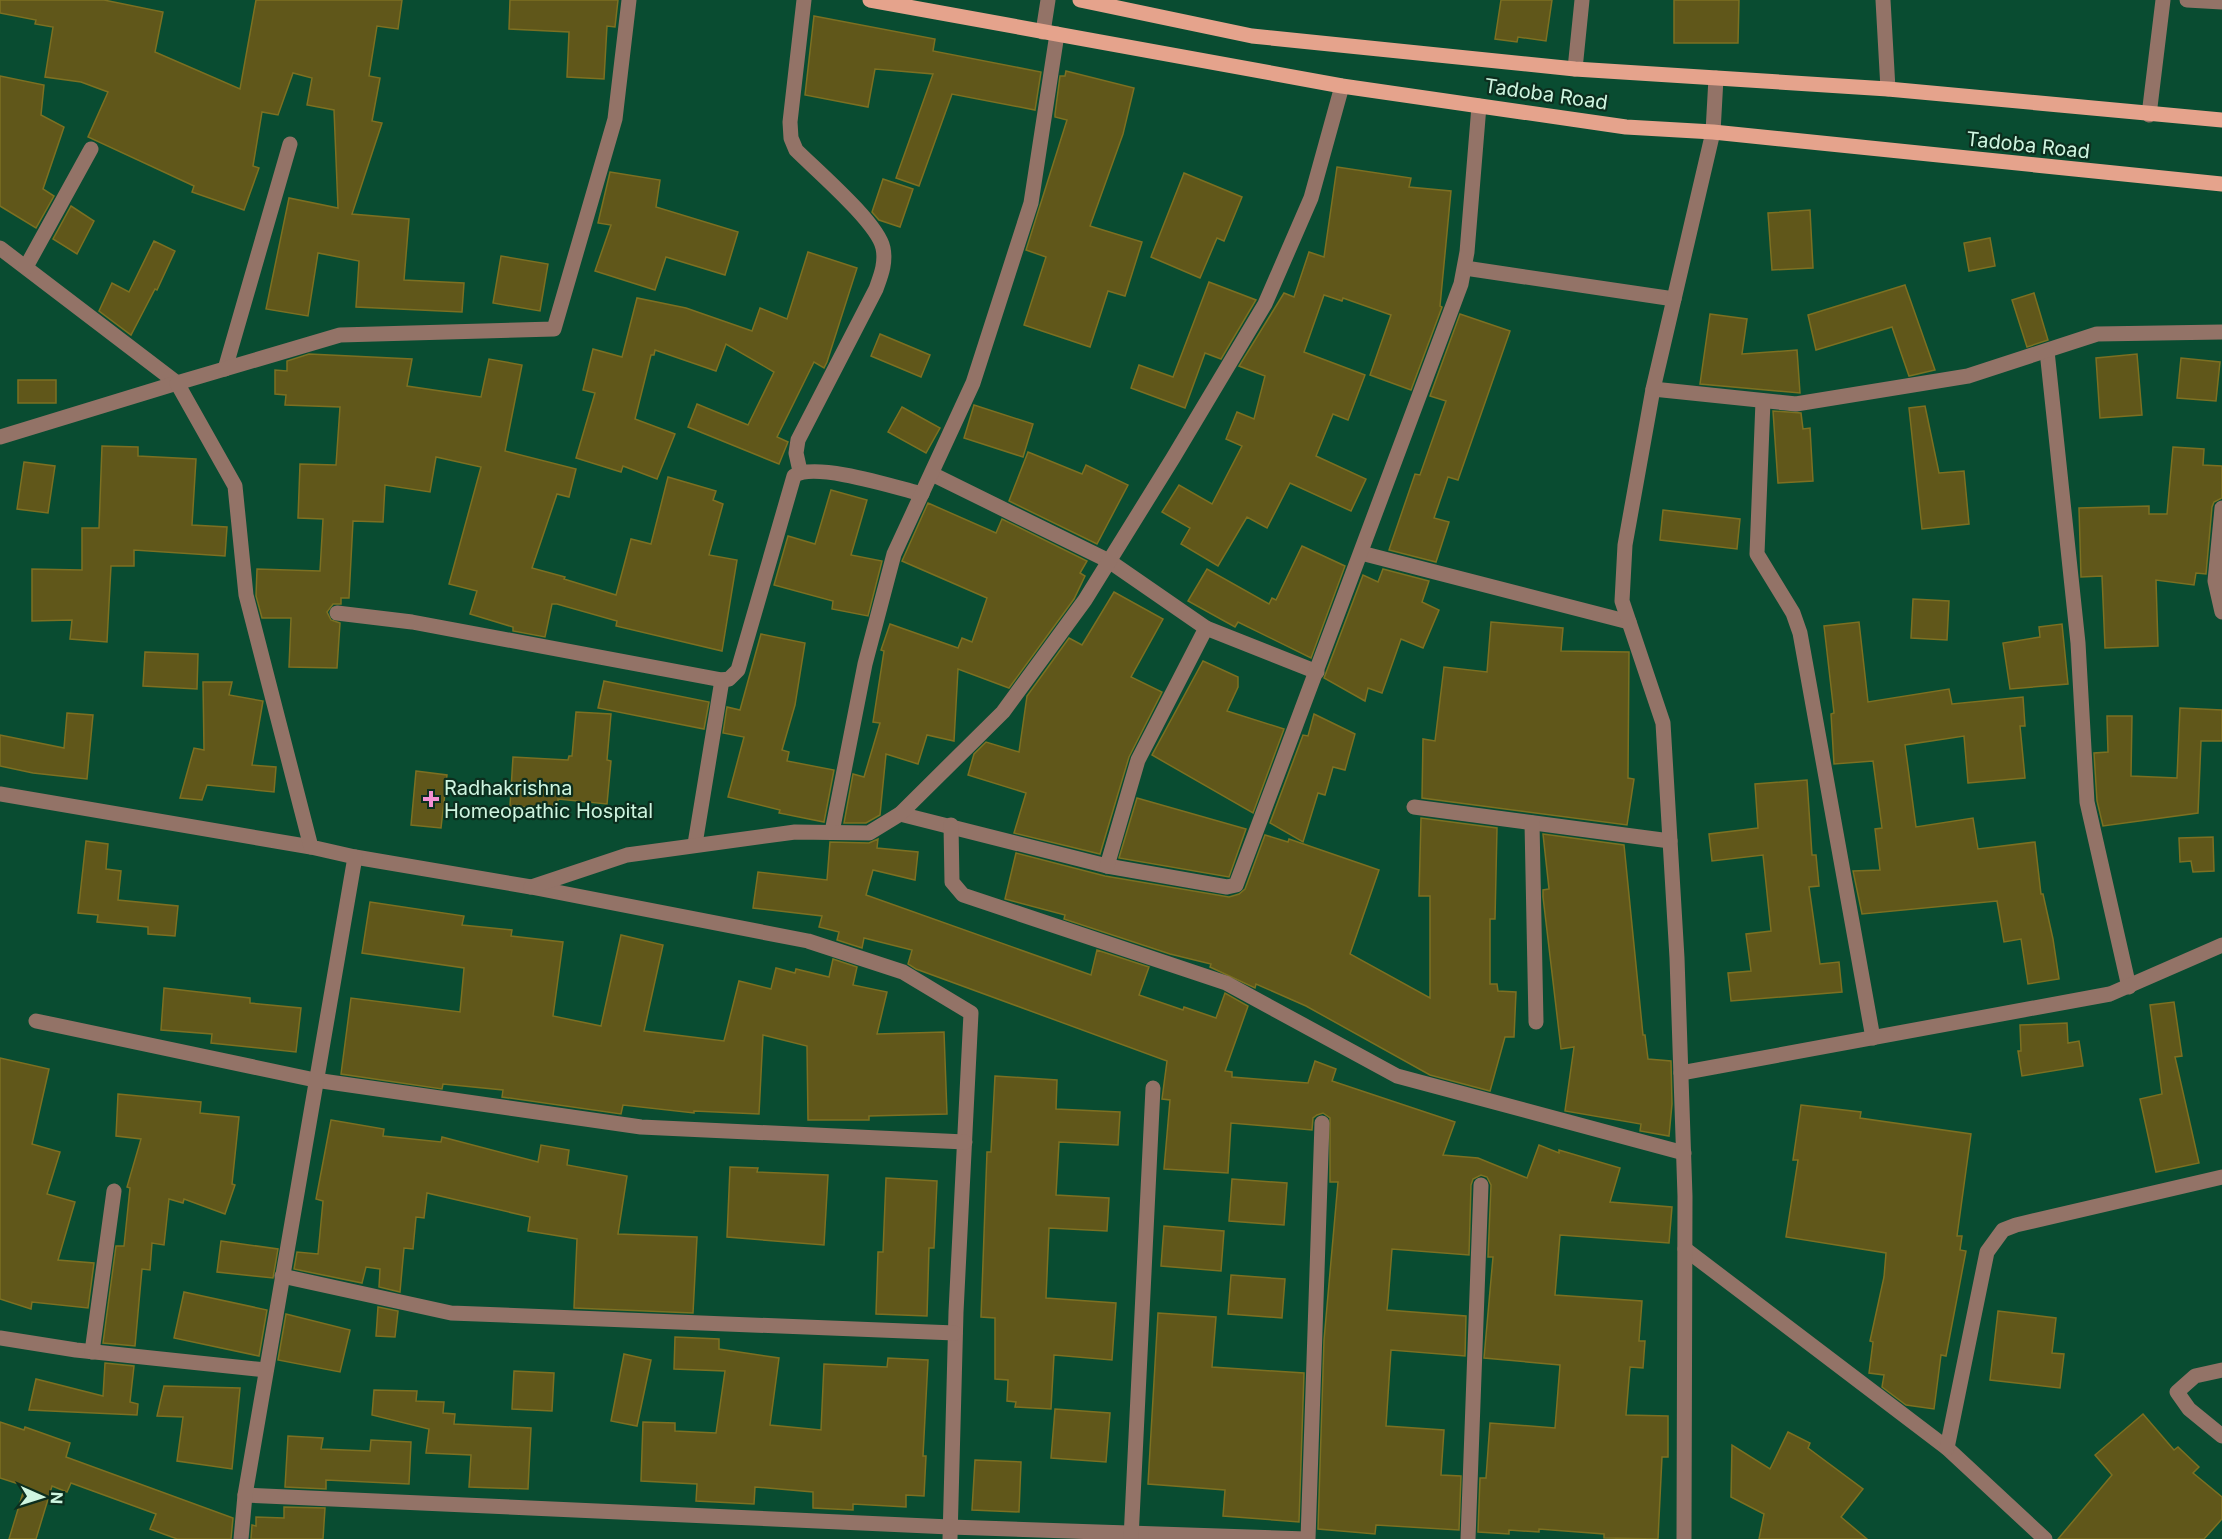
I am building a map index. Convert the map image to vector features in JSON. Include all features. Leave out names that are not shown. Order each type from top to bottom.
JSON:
[{"type":"main road","name":"Tadoba Road","points":[[870,0],[1342,86],[1626,127],[1713,132],[2222,184]]},
{"type":"main road","name":"Tadoba Road","points":[[1080,0],[1252,36],[1575,69],[1888,89],[2149,116],[2222,120]]},
{"type":"street","points":[[0,437],[340,335],[554,328],[615,120],[629,0]]},
{"type":"street","points":[[800,471],[796,453],[798,440],[876,289],[884,267],[883,247],[874,228],[796,150],[791,138],[790,122],[804,0]]},
{"type":"street","points":[[832,832],[865,664],[894,554],[973,383],[1031,203],[1050,33],[1048,0]]},
{"type":"street","points":[[1575,69],[1582,0]]},
{"type":"street","points":[[1882,0],[1888,89]]},
{"type":"street","points":[[2149,116],[2163,0]]},
{"type":"street","points":[[2187,0],[2222,3]]},
{"type":"street","points":[[1684,1539],[1684,1153],[1663,723],[1622,601],[1625,545],[1653,389],[1713,132],[1716,78]]},
{"type":"street","points":[[531,887],[627,855],[795,832],[869,833],[900,814],[1003,712],[1085,600],[1109,561],[1265,304],[1311,198],[1342,86]]},
{"type":"street","points":[[900,814],[1107,866],[1227,887],[1236,885],[1317,672],[1465,268],[1479,106]]},
{"type":"street","points":[[225,369],[290,144]]},
{"type":"street","points":[[26,267],[91,149]]},
{"type":"street","points":[[0,248],[177,383],[235,486],[246,595],[311,847]]},
{"type":"street","points":[[1465,268],[1674,299]]},
{"type":"street","points":[[1653,389],[1796,404],[1968,376],[2097,334],[2222,332]]},
{"type":"street","points":[[2047,351],[2078,643],[2087,802],[2130,987]]},
{"type":"street","points":[[1763,401],[1757,554],[1793,613],[1800,633],[1873,1038]]},
{"type":"street","points":[[337,613],[412,622],[722,680],[729,679],[738,670],[791,481],[800,471],[859,477],[922,494]]},
{"type":"street","points":[[932,474],[1109,561],[1206,628],[1317,672]]},
{"type":"street","points":[[2222,508],[2215,581],[2216,595],[2222,612]]},
{"type":"street","points":[[1361,553],[1629,622]]},
{"type":"street","points":[[1107,866],[1138,760],[1206,628]]},
{"type":"street","points":[[695,844],[722,680]]},
{"type":"street","points":[[0,794],[531,887],[808,941],[903,972],[971,1012],[956,1333],[950,1533]]},
{"type":"street","points":[[1414,807],[1670,841]]},
{"type":"street","points":[[1532,823],[1536,1022]]},
{"type":"street","points":[[951,825],[952,882],[963,895],[1226,983],[1397,1076],[1684,1153]]},
{"type":"street","points":[[241,1539],[245,1495],[355,857]]},
{"type":"street","points":[[1681,1073],[2110,994],[2222,945]]},
{"type":"street","points":[[36,1021],[315,1080],[641,1127],[964,1142]]},
{"type":"street","points":[[1132,1536],[1153,1088]]},
{"type":"street","points":[[245,1495],[950,1533],[1307,1539],[1322,1123]]},
{"type":"street","points":[[1947,1448],[1987,1252],[2003,1230],[2016,1225],[2222,1178]]},
{"type":"street","points":[[1468,1539],[1481,1185]]},
{"type":"street","points":[[92,1352],[114,1191]]},
{"type":"street","points":[[1685,1249],[1947,1448],[2045,1539]]},
{"type":"street","points":[[282,1276],[451,1313],[956,1333]]},
{"type":"street","points":[[0,1338],[92,1352],[266,1370]]},
{"type":"street","points":[[2222,1370],[2195,1376],[2177,1392],[2189,1409],[2222,1436]]},
{"type":"building","points":[[0,0],[104,0],[163,12],[155,52],[240,89],[256,0],[402,0],[398,29],[377,26],[369,76],[380,78],[372,121],[382,123],[352,214],[409,219],[404,280],[464,283],[462,312],[356,307],[359,261],[318,253],[308,316],[266,309],[289,198],[338,208],[334,110],[307,105],[312,78],[293,73],[278,115],[262,112],[253,166],[259,168],[244,210],[192,192],[194,186],[88,137],[108,92],[81,82],[45,77],[53,27],[35,24],[36,20],[0,13]]},
{"type":"building","points":[[510,0],[618,0],[615,27],[607,26],[604,79],[567,77],[569,32],[509,29]]},
{"type":"building","points":[[1501,0],[1552,0],[1546,41],[1518,37],[1517,42],[1495,39]]},
{"type":"building","points":[[1674,0],[1739,0],[1738,43],[1674,43]]},
{"type":"building","points":[[814,16],[935,39],[933,51],[1041,72],[1035,110],[952,94],[919,186],[896,178],[933,74],[875,69],[868,107],[805,95]]},
{"type":"building","points":[[1066,71],[1134,88],[1123,134],[1090,226],[1142,242],[1125,296],[1108,291],[1090,347],[1024,325],[1046,257],[1026,250],[1067,120],[1055,117],[1060,76],[1065,76]]},
{"type":"building","points":[[0,76],[44,85],[41,115],[64,127],[43,189],[54,196],[36,228],[0,206]]},
{"type":"building","points":[[1337,167],[1411,178],[1409,187],[1451,191],[1440,306],[1442,307],[1411,390],[1370,375],[1391,315],[1343,298],[1342,301],[1324,295],[1304,352],[1365,375],[1348,420],[1333,414],[1316,456],[1366,479],[1351,511],[1290,483],[1267,528],[1247,517],[1218,566],[1181,544],[1190,528],[1162,512],[1179,485],[1212,504],[1242,446],[1226,439],[1237,412],[1254,419],[1265,376],[1239,366],[1284,293],[1294,297],[1309,252],[1324,257]]},
{"type":"building","points":[[610,172],[660,180],[656,207],[738,232],[725,275],[666,257],[655,290],[595,271],[611,225],[598,223]]},
{"type":"building","points":[[1184,173],[1242,197],[1224,241],[1217,238],[1200,278],[1151,257]]},
{"type":"building","points":[[883,179],[913,189],[900,227],[879,220],[872,212]]},
{"type":"building","points":[[71,206],[94,221],[77,254],[53,239]]},
{"type":"building","points":[[1810,210],[1813,268],[1772,270],[1768,213]]},
{"type":"building","points":[[1990,238],[1995,266],[1969,271],[1964,243]]},
{"type":"building","points":[[154,241],[175,251],[157,290],[155,289],[131,335],[99,311],[112,283],[129,292]]},
{"type":"building","points":[[808,252],[857,268],[827,362],[824,368],[814,362],[777,437],[788,442],[779,464],[688,427],[697,404],[748,425],[774,372],[726,344],[716,371],[655,350],[654,355],[651,355],[635,419],[675,434],[657,479],[623,466],[621,472],[576,458],[595,393],[583,390],[593,349],[622,357],[637,298],[686,308],[752,331],[760,308],[787,319]]},
{"type":"building","points":[[501,256],[548,264],[540,311],[493,303]]},
{"type":"building","points":[[1209,282],[1256,300],[1221,359],[1205,353],[1185,408],[1131,388],[1139,365],[1173,377]]},
{"type":"building","points":[[1905,285],[1935,370],[1909,376],[1892,327],[1816,350],[1808,315]]},
{"type":"building","points":[[2034,293],[2048,340],[2027,347],[2012,300]]},
{"type":"building","points":[[1460,314],[1510,331],[1458,480],[1448,477],[1434,518],[1449,522],[1436,562],[1389,550],[1415,474],[1420,475],[1446,401],[1430,396]]},
{"type":"building","points":[[1710,314],[1747,319],[1742,354],[1797,350],[1800,393],[1700,384]]},
{"type":"building","points":[[880,334],[930,355],[921,377],[871,356]]},
{"type":"building","points":[[309,354],[412,359],[407,386],[481,397],[489,359],[522,365],[505,451],[576,469],[569,497],[557,494],[532,568],[565,577],[564,579],[616,595],[631,539],[651,544],[668,477],[716,491],[713,500],[723,504],[709,555],[737,560],[722,651],[616,626],[617,621],[557,604],[552,604],[545,637],[513,631],[513,627],[470,614],[477,591],[449,584],[481,467],[436,457],[430,492],[385,485],[383,522],[353,521],[349,598],[341,598],[341,604],[333,604],[327,612],[331,620],[340,623],[337,668],[289,667],[291,618],[262,618],[256,596],[257,569],[320,571],[323,519],[298,518],[300,464],[336,465],[340,407],[285,405],[286,395],[275,394],[275,370],[287,371],[287,361]]},
{"type":"building","points":[[2137,354],[2142,415],[2100,418],[2096,358]]},
{"type":"building","points":[[2181,358],[2220,362],[2216,401],[2177,398]]},
{"type":"building","points":[[18,380],[56,380],[56,403],[18,403]]},
{"type":"building","points":[[974,405],[1033,424],[1023,457],[964,438]]},
{"type":"building","points":[[1925,406],[1939,473],[1964,471],[1969,524],[1922,529],[1909,408]]},
{"type":"building","points":[[902,407],[940,428],[926,453],[888,432]]},
{"type":"building","points":[[1773,411],[1801,413],[1803,429],[1810,428],[1813,481],[1778,483]]},
{"type":"building","points":[[102,446],[138,447],[138,456],[196,459],[192,525],[227,527],[225,556],[134,550],[134,566],[111,566],[107,642],[70,639],[72,620],[32,621],[32,569],[82,570],[82,528],[99,528]]},
{"type":"building","points":[[2173,447],[2204,449],[2203,465],[2222,466],[2222,498],[2214,502],[2212,507],[2206,574],[2196,573],[2194,585],[2156,580],[2158,646],[2105,648],[2102,576],[2081,577],[2079,508],[2149,506],[2149,514],[2167,514]]},
{"type":"building","points":[[1028,452],[1082,474],[1086,465],[1128,485],[1097,544],[1009,501]]},
{"type":"building","points":[[24,462],[55,466],[48,513],[17,509]]},
{"type":"building","points":[[831,490],[867,500],[851,555],[882,561],[868,616],[832,609],[833,601],[774,585],[788,536],[815,544]]},
{"type":"building","points":[[928,503],[996,533],[1002,519],[1087,561],[1080,573],[1085,576],[1074,599],[1009,688],[958,669],[954,741],[927,735],[918,764],[886,754],[880,815],[866,823],[844,823],[853,774],[864,777],[880,723],[873,722],[884,651],[881,650],[890,624],[958,648],[962,638],[972,642],[987,598],[902,561]]},
{"type":"building","points":[[1663,510],[1740,519],[1737,549],[1660,540]]},
{"type":"building","points":[[1302,546],[1345,566],[1311,658],[1238,622],[1235,627],[1188,601],[1207,569],[1269,604],[1272,598],[1276,600]]},
{"type":"building","points":[[1383,569],[1429,581],[1422,602],[1439,610],[1423,648],[1401,639],[1382,693],[1368,688],[1365,701],[1324,678],[1363,575],[1378,582]]},
{"type":"building","points":[[1114,592],[1163,619],[1131,677],[1162,692],[1129,757],[1100,854],[1014,833],[1026,793],[968,775],[974,754],[986,742],[1019,752],[1027,696],[1069,638],[1082,645]]},
{"type":"building","points":[[1913,599],[1949,601],[1947,640],[1911,638]]},
{"type":"building","points":[[1491,622],[1563,628],[1561,651],[1629,652],[1628,778],[1634,779],[1627,825],[1422,798],[1423,739],[1435,741],[1444,667],[1487,672]]},
{"type":"building","points":[[1859,622],[1868,702],[1949,689],[1952,704],[2023,697],[2025,726],[2020,726],[2025,778],[1968,783],[1964,736],[1905,745],[1916,827],[1973,818],[1978,849],[2035,842],[2041,894],[2043,894],[2053,939],[2059,979],[2028,984],[2021,939],[2004,942],[1997,901],[1862,914],[1853,871],[1880,870],[1875,829],[1882,828],[1873,761],[1834,764],[1831,714],[1834,713],[1824,626]]},
{"type":"building","points":[[2062,624],[2068,684],[2010,689],[2003,643],[2040,637],[2039,627]]},
{"type":"building","points":[[761,634],[805,643],[795,705],[782,750],[789,752],[787,761],[834,770],[824,822],[779,813],[780,810],[728,797],[744,737],[723,733],[727,707],[740,710]]},
{"type":"building","points":[[145,652],[198,654],[197,689],[143,686]]},
{"type":"building","points":[[1203,661],[1238,677],[1238,687],[1227,711],[1284,729],[1253,813],[1152,755]]},
{"type":"building","points":[[604,681],[709,702],[704,729],[598,708]]},
{"type":"building","points":[[203,682],[232,682],[229,695],[263,701],[252,765],[276,767],[274,792],[207,785],[202,800],[180,798],[194,748],[204,750]]},
{"type":"building","points":[[2180,708],[2222,710],[2222,741],[2201,741],[2198,813],[2103,826],[2097,801],[2094,753],[2108,752],[2107,716],[2132,716],[2131,776],[2177,778]]},
{"type":"building","points":[[576,712],[611,714],[607,760],[611,761],[607,804],[558,799],[558,809],[510,806],[513,757],[568,760],[569,756],[572,756]]},
{"type":"building","points":[[67,713],[93,715],[87,779],[33,773],[0,766],[0,735],[64,748]]},
{"type":"building","points":[[1314,714],[1355,734],[1345,770],[1333,767],[1325,795],[1318,793],[1303,842],[1270,823],[1303,735],[1308,736]]},
{"type":"building","points":[[416,771],[447,775],[441,828],[411,825]]},
{"type":"building","points":[[1807,780],[1812,855],[1816,855],[1819,886],[1809,887],[1820,964],[1839,962],[1842,992],[1731,1001],[1728,973],[1751,971],[1746,934],[1771,931],[1763,855],[1712,861],[1709,834],[1758,828],[1755,784]]},
{"type":"building","points":[[1137,798],[1246,829],[1229,877],[1119,858]]},
{"type":"building","points":[[1421,818],[1497,828],[1495,919],[1490,919],[1490,984],[1497,984],[1498,991],[1516,992],[1514,1037],[1505,1037],[1490,1091],[1430,1075],[1306,1006],[1256,984],[1255,988],[1210,967],[1211,964],[1170,954],[1064,919],[1065,915],[1005,899],[1016,853],[1105,876],[1229,897],[1245,889],[1265,835],[1288,842],[1289,839],[1379,870],[1350,954],[1430,998],[1430,896],[1419,896]]},
{"type":"building","points":[[1543,834],[1624,845],[1643,1035],[1645,1035],[1648,1059],[1671,1061],[1672,1104],[1669,1136],[1640,1131],[1641,1124],[1565,1111],[1574,1047],[1561,1049],[1543,897],[1543,890],[1549,889]]},
{"type":"building","points":[[2213,837],[2214,871],[2193,872],[2191,861],[2180,862],[2179,838]]},
{"type":"building","points":[[878,839],[877,848],[918,852],[915,880],[873,870],[866,895],[1091,975],[1097,950],[1149,967],[1139,995],[1183,1010],[1184,1007],[1216,1018],[1225,993],[1248,1006],[1225,1071],[1232,1072],[1232,1077],[1308,1083],[1315,1061],[1336,1069],[1332,1081],[1455,1122],[1443,1155],[1478,1158],[1527,1178],[1539,1145],[1559,1153],[1559,1150],[1620,1168],[1610,1202],[1672,1207],[1669,1243],[1560,1235],[1555,1295],[1642,1301],[1639,1341],[1645,1341],[1643,1368],[1630,1367],[1626,1415],[1668,1416],[1668,1457],[1662,1457],[1658,1539],[1604,1538],[1604,1534],[1539,1529],[1539,1532],[1509,1530],[1509,1534],[1478,1532],[1480,1478],[1486,1478],[1490,1423],[1555,1428],[1560,1365],[1484,1358],[1493,1257],[1488,1257],[1491,1185],[1487,1177],[1481,1175],[1473,1179],[1471,1185],[1469,1255],[1392,1249],[1387,1310],[1466,1316],[1465,1356],[1391,1350],[1386,1426],[1444,1430],[1441,1475],[1461,1476],[1459,1530],[1376,1525],[1375,1534],[1318,1529],[1324,1340],[1338,1182],[1330,1182],[1330,1118],[1323,1113],[1317,1115],[1313,1118],[1312,1130],[1231,1123],[1228,1173],[1164,1169],[1170,1100],[1162,1099],[1167,1061],[916,969],[908,964],[912,950],[864,938],[862,948],[837,940],[839,932],[819,927],[822,916],[753,908],[758,872],[827,880],[830,842],[869,843]]},
{"type":"building","points":[[86,841],[108,844],[106,869],[121,871],[118,900],[178,906],[175,936],[148,934],[148,927],[97,922],[98,915],[78,913]]},
{"type":"building","points":[[370,902],[464,916],[462,925],[512,930],[511,936],[563,942],[553,1016],[601,1026],[621,935],[663,945],[644,1031],[724,1041],[739,981],[771,989],[776,968],[795,973],[796,969],[829,977],[833,959],[857,967],[853,985],[887,992],[877,1034],[944,1032],[947,1114],[869,1116],[869,1120],[808,1120],[807,1046],[763,1035],[759,1114],[694,1111],[694,1113],[623,1105],[621,1114],[502,1097],[503,1090],[443,1084],[442,1089],[341,1074],[351,998],[460,1012],[464,968],[362,953]]},
{"type":"building","points":[[164,988],[250,998],[250,1003],[301,1008],[296,1052],[211,1043],[212,1034],[161,1030]]},
{"type":"building","points":[[2174,1002],[2182,1056],[2175,1057],[2199,1163],[2156,1172],[2140,1099],[2162,1094],[2150,1005]]},
{"type":"building","points":[[2067,1023],[2068,1043],[2079,1041],[2083,1066],[2022,1076],[2018,1051],[2021,1051],[2020,1025]]},
{"type":"building","points":[[0,1058],[49,1069],[32,1144],[60,1152],[47,1194],[75,1202],[58,1260],[94,1263],[88,1308],[32,1302],[31,1309],[0,1299]]},
{"type":"building","points":[[995,1076],[1057,1080],[1056,1109],[1120,1112],[1118,1145],[1059,1142],[1056,1195],[1109,1198],[1107,1231],[1049,1228],[1046,1298],[1116,1303],[1112,1360],[1054,1355],[1051,1409],[1015,1407],[1016,1402],[1007,1401],[1008,1380],[995,1379],[995,1318],[981,1317],[987,1152],[991,1152]]},
{"type":"building","points":[[118,1094],[201,1102],[200,1113],[239,1117],[232,1184],[235,1185],[225,1214],[184,1199],[183,1203],[169,1199],[164,1245],[152,1243],[150,1270],[142,1269],[135,1346],[103,1343],[116,1246],[124,1246],[130,1188],[127,1187],[141,1139],[116,1136]]},
{"type":"building","points":[[1801,1105],[1861,1112],[1860,1118],[1971,1134],[1957,1236],[1962,1236],[1960,1250],[1966,1251],[1946,1356],[1941,1355],[1934,1409],[1906,1405],[1882,1387],[1884,1375],[1869,1373],[1873,1342],[1870,1341],[1884,1277],[1886,1253],[1786,1237],[1798,1160],[1793,1160]]},
{"type":"building","points":[[331,1120],[384,1129],[383,1136],[441,1142],[442,1137],[538,1162],[541,1145],[569,1150],[567,1165],[627,1176],[618,1234],[697,1237],[693,1313],[574,1308],[577,1239],[528,1231],[530,1217],[427,1193],[424,1218],[416,1217],[413,1249],[404,1248],[400,1292],[379,1287],[380,1269],[366,1267],[362,1283],[294,1269],[297,1252],[318,1254],[323,1201],[316,1199]]},
{"type":"building","points":[[730,1167],[758,1168],[757,1172],[828,1175],[824,1245],[727,1237]]},
{"type":"building","points":[[886,1178],[937,1181],[934,1248],[929,1248],[927,1316],[876,1314],[878,1252],[883,1252]]},
{"type":"building","points":[[1232,1179],[1287,1183],[1284,1225],[1229,1221]]},
{"type":"building","points":[[1164,1226],[1224,1231],[1221,1271],[1161,1266]]},
{"type":"building","points":[[221,1241],[278,1249],[273,1278],[217,1272]]},
{"type":"building","points":[[1231,1275],[1285,1279],[1282,1318],[1228,1314]]},
{"type":"building","points":[[184,1292],[267,1310],[259,1356],[174,1338]]},
{"type":"building","points":[[378,1307],[398,1311],[395,1337],[376,1336]]},
{"type":"building","points":[[1998,1311],[2056,1318],[2052,1353],[2064,1354],[2060,1388],[1990,1380]]},
{"type":"building","points":[[1158,1313],[1216,1317],[1212,1367],[1304,1373],[1299,1522],[1223,1516],[1225,1490],[1148,1484]]},
{"type":"building","points":[[286,1314],[350,1330],[340,1372],[278,1360]]},
{"type":"building","points":[[675,1337],[719,1339],[719,1349],[779,1358],[770,1425],[821,1430],[824,1364],[887,1367],[888,1358],[928,1360],[923,1456],[926,1456],[924,1496],[906,1495],[906,1507],[853,1504],[853,1510],[813,1508],[813,1492],[755,1487],[754,1504],[696,1501],[697,1484],[641,1481],[643,1422],[675,1423],[675,1431],[716,1433],[725,1371],[674,1369]]},
{"type":"building","points":[[624,1354],[651,1360],[637,1426],[611,1421]]},
{"type":"building","points":[[105,1363],[134,1366],[130,1402],[138,1404],[137,1415],[29,1410],[36,1379],[103,1396]]},
{"type":"building","points":[[514,1371],[554,1373],[552,1411],[512,1409]]},
{"type":"building","points":[[164,1386],[240,1388],[232,1469],[177,1461],[183,1417],[157,1416]]},
{"type":"building","points":[[374,1390],[417,1391],[416,1401],[444,1402],[443,1413],[455,1414],[454,1424],[531,1428],[528,1489],[469,1487],[471,1455],[426,1453],[429,1429],[372,1415]]},
{"type":"building","points":[[1055,1409],[1110,1413],[1106,1462],[1051,1458]]},
{"type":"building","points":[[2143,1414],[2174,1450],[2178,1447],[2199,1467],[2193,1473],[2222,1497],[2222,1519],[2204,1539],[2058,1539],[2112,1475],[2095,1455]]},
{"type":"building","points":[[0,1422],[24,1430],[25,1427],[70,1443],[66,1457],[233,1518],[231,1539],[177,1539],[150,1529],[156,1514],[71,1483],[67,1492],[52,1486],[36,1539],[9,1539],[25,1486],[0,1478]]},
{"type":"building","points":[[1788,1432],[1810,1443],[1808,1448],[1863,1489],[1841,1517],[1867,1539],[1759,1539],[1764,1514],[1731,1497],[1732,1445],[1770,1469]]},
{"type":"building","points":[[288,1436],[323,1438],[321,1449],[370,1451],[371,1440],[411,1442],[409,1484],[326,1480],[326,1489],[285,1487]]},
{"type":"building","points":[[975,1460],[1021,1462],[1019,1512],[972,1510]]},
{"type":"building","points":[[284,1507],[325,1508],[323,1539],[251,1539],[252,1525],[256,1526],[256,1517],[284,1518]]},
{"type":"place","name":"Radhakrishna Homeopathic Hospital","points":[[431,799]]}]
